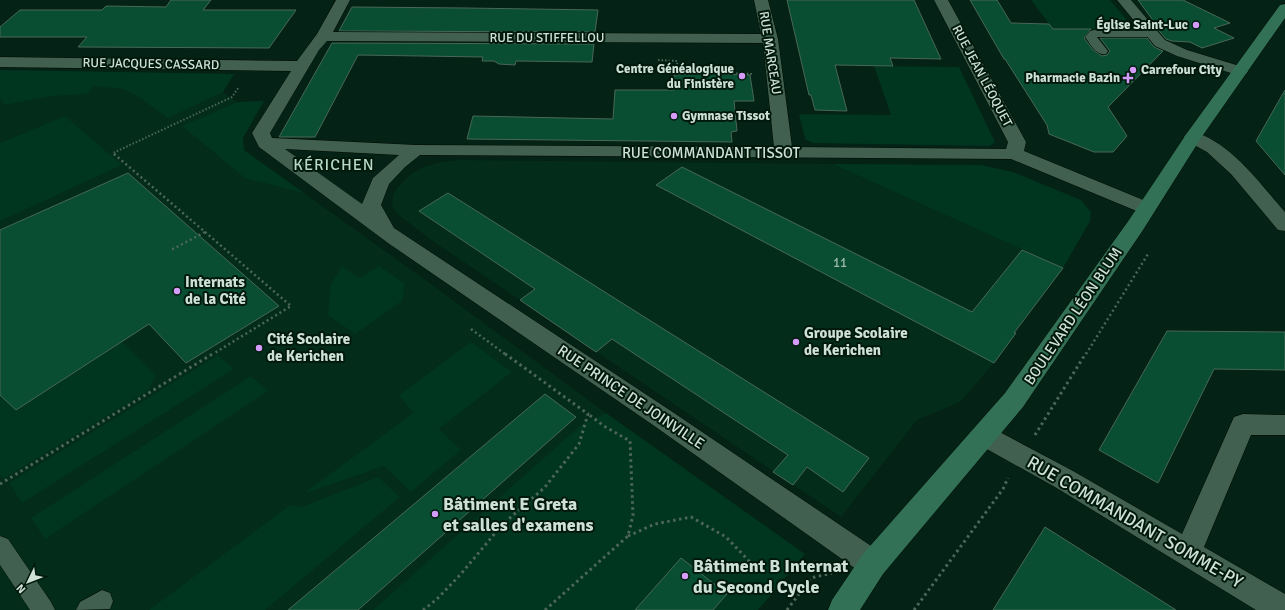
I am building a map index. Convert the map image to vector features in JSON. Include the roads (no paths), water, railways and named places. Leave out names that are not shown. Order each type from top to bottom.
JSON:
[{"type":"main road","name":"BOULEVARD LÉON BLUM","points":[[843,610],[873,564],[954,468],[985,436],[1034,374],[1193,137],[1285,8]]},
{"type":"street","points":[[265,143],[261,133],[313,48],[323,36],[343,0]]},
{"type":"street","name":"RUE MARCEAU","points":[[761,0],[770,39],[784,153]]},
{"type":"street","name":"RUE JEAN LÉOQUET","points":[[941,0],[1017,142],[1014,154]]},
{"type":"street","points":[[1124,0],[1160,43],[1182,53],[1240,71]]},
{"type":"street","name":"RUE DU STIFFELLOU","points":[[323,36],[770,39]]},
{"type":"street","name":"RUE JACQUES CASSARD","points":[[0,62],[302,66]]},
{"type":"street","points":[[1193,137],[1213,148],[1238,170],[1285,225]]},
{"type":"street","name":"RUE COMMANDANT TISSOT","points":[[265,143],[416,150],[1014,154],[1146,208]]},
{"type":"street","name":"RUE PRINCE DE JOINVILLE","points":[[265,143],[387,232],[662,418],[873,564]]},
{"type":"street","name":"RUE PRINCE DE JOINVILLE","points":[[387,232],[371,205],[380,182],[399,163],[416,150]]},
{"type":"street","points":[[1188,552],[1243,424],[1285,425]]},
{"type":"street","name":"RUE COMMANDANT SOMME-PY","points":[[985,436],[1070,483],[1284,610]]},
{"type":"lane","points":[[1102,51],[1091,37],[1094,33],[1153,34]]},
{"type":"lane","points":[[0,546],[43,610]]},
{"type":"place","name":"Église Saint-Luc","points":[[1196,25]]},
{"type":"place","name":"Carrefour City","points":[[1133,70]]},
{"type":"place","name":"Centre Généalogique du Finistère","points":[[742,76]]},
{"type":"place","name":"Pharmacie Bazin","points":[[1128,78]]},
{"type":"place","name":"Gymnase Tissot","points":[[674,116]]},
{"type":"place","name":"Internats de la Cité","points":[[177,291]]},
{"type":"place","name":"Groupe Scolaire de Kerichen","points":[[796,342]]},
{"type":"place","name":"Cité Scolaire de Kerichen","points":[[259,348]]},
{"type":"place","name":"Bâtiment E Greta et salles d'examens","points":[[435,514]]},
{"type":"place","name":"Bâtiment B Internat du Second Cycle","points":[[685,576]]},
{"type":"district","name":"KÉRICHEN","points":[[334,165]]}]
